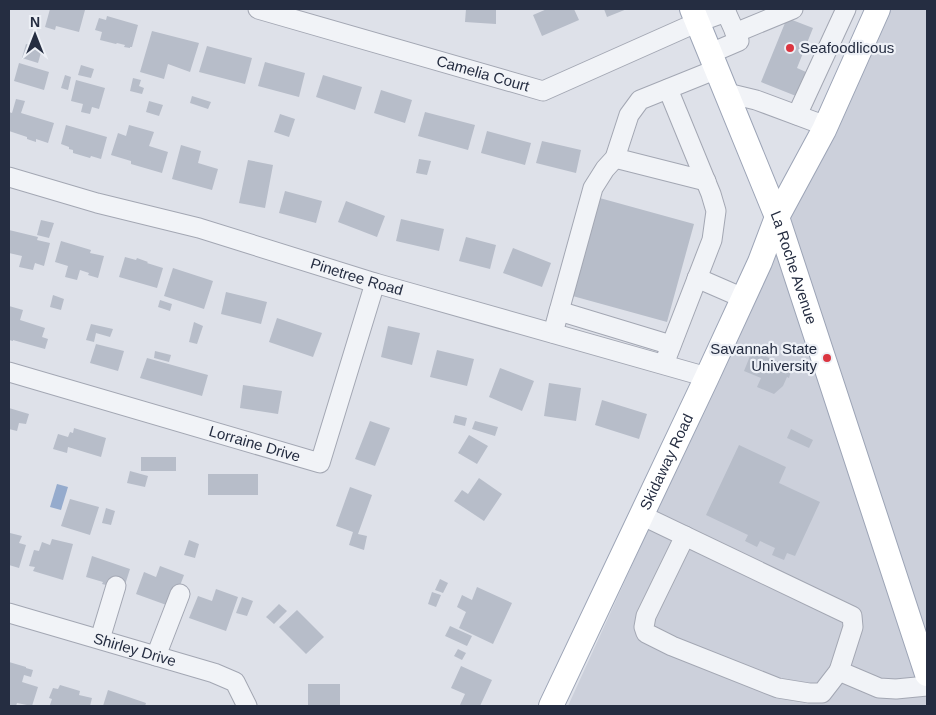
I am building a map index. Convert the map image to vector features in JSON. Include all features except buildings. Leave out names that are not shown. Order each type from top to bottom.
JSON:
[{"type":"main road","name":"La Roche Avenue","points":[[695,15],[777,217],[927,674]]},
{"type":"main road","name":"Skidaway Road","points":[[551,706],[707,377],[760,262],[777,217],[826,126],[875,15]]},
{"type":"street","name":"Camelia Court","points":[[258,9],[543,91],[695,15],[725,10]]},
{"type":"street","points":[[735,33],[793,9]]},
{"type":"street","points":[[797,115],[847,9],[875,15]]},
{"type":"street","points":[[553,333],[593,188],[605,169],[615,158],[629,115],[640,100],[668,89],[714,61],[738,41],[725,10]]},
{"type":"street","points":[[664,364],[712,240],[716,211],[706,181],[668,89]]},
{"type":"street","points":[[727,93],[756,100],[826,126]]},
{"type":"street","points":[[615,158],[706,181]]},
{"type":"street","name":"Pinetree Road","points":[[9,177],[97,203],[199,228],[375,283],[707,377]]},
{"type":"street","points":[[697,278],[743,298]]},
{"type":"street","name":"Lorraine Drive","points":[[9,372],[320,463],[375,283]]},
{"type":"street","points":[[559,311],[672,345]]},
{"type":"street","points":[[641,515],[685,536],[852,616],[852,627],[839,671],[822,693],[778,688],[672,646],[646,633],[644,627],[646,616],[685,536]]},
{"type":"street","points":[[100,640],[116,586]]},
{"type":"street","points":[[156,656],[180,594]]},
{"type":"street","name":"Shirley Drive","points":[[9,613],[214,673],[234,682],[247,706]]},
{"type":"street","points":[[839,671],[879,688],[896,689],[927,686]]},
{"type":"shaded area","name":"Savannah State University","points":[[885,9],[927,9],[927,706],[568,706]]},
{"type":"water","points":[[57,484],[68,487],[61,510],[50,507]]},
{"type":"place","name":"Seafoodlicous","points":[[790,48]]},
{"type":"place","name":"Savannah State University","points":[[827,358]]}]
